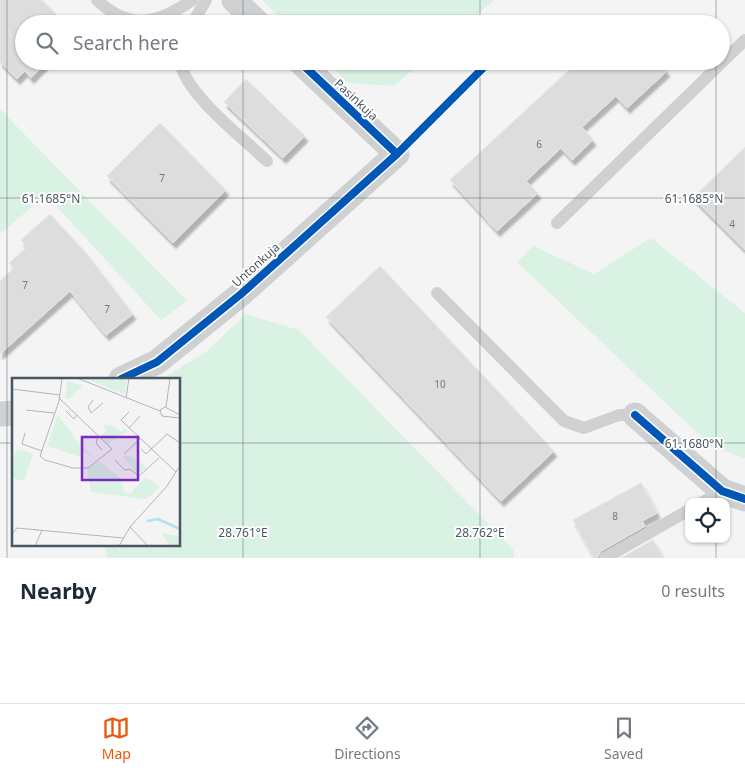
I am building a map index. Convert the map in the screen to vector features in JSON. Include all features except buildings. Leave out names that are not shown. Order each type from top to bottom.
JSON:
[{"type":"street","points":[[234,0],[250,15]]},
{"type":"street","name":"Pasinkuja","points":[[308,70],[397,154]]},
{"type":"street","name":"Untonkuja","points":[[124,378],[157,362],[234,300],[397,154]]},
{"type":"street","points":[[635,415],[712,496],[745,499]]},
{"type":"lane","points":[[97,0],[109,12],[119,15]]},
{"type":"lane","points":[[168,15],[192,0]]},
{"type":"lane","points":[[197,15],[206,0]]},
{"type":"lane","points":[[730,55],[745,40]]},
{"type":"lane","points":[[181,70],[197,94],[267,161]]},
{"type":"lane","points":[[557,223],[714,70]]},
{"type":"lane","points":[[436,293],[564,421],[584,428],[619,415],[635,415]]},
{"type":"lane","points":[[605,558],[685,512]]},
{"type":"green space","points":[[262,0],[494,0],[476,15],[278,15]]},
{"type":"green space","points":[[335,70],[413,70],[394,86],[348,83]]},
{"type":"green space","points":[[0,109],[187,301],[161,320],[46,195],[0,234]]},
{"type":"green space","points":[[651,238],[745,313],[745,458],[712,447],[517,262],[533,246],[594,274]]},
{"type":"green space","points":[[246,314],[299,330],[513,549],[514,558],[107,558],[105,546],[180,546],[180,378],[163,378],[206,352]]},
{"type":"cycle path","points":[[308,70],[397,154]]},
{"type":"cycle path","points":[[123,378],[157,362],[241,294],[397,154],[481,70]]},
{"type":"cycle path","points":[[635,415],[722,491],[745,499]]}]
